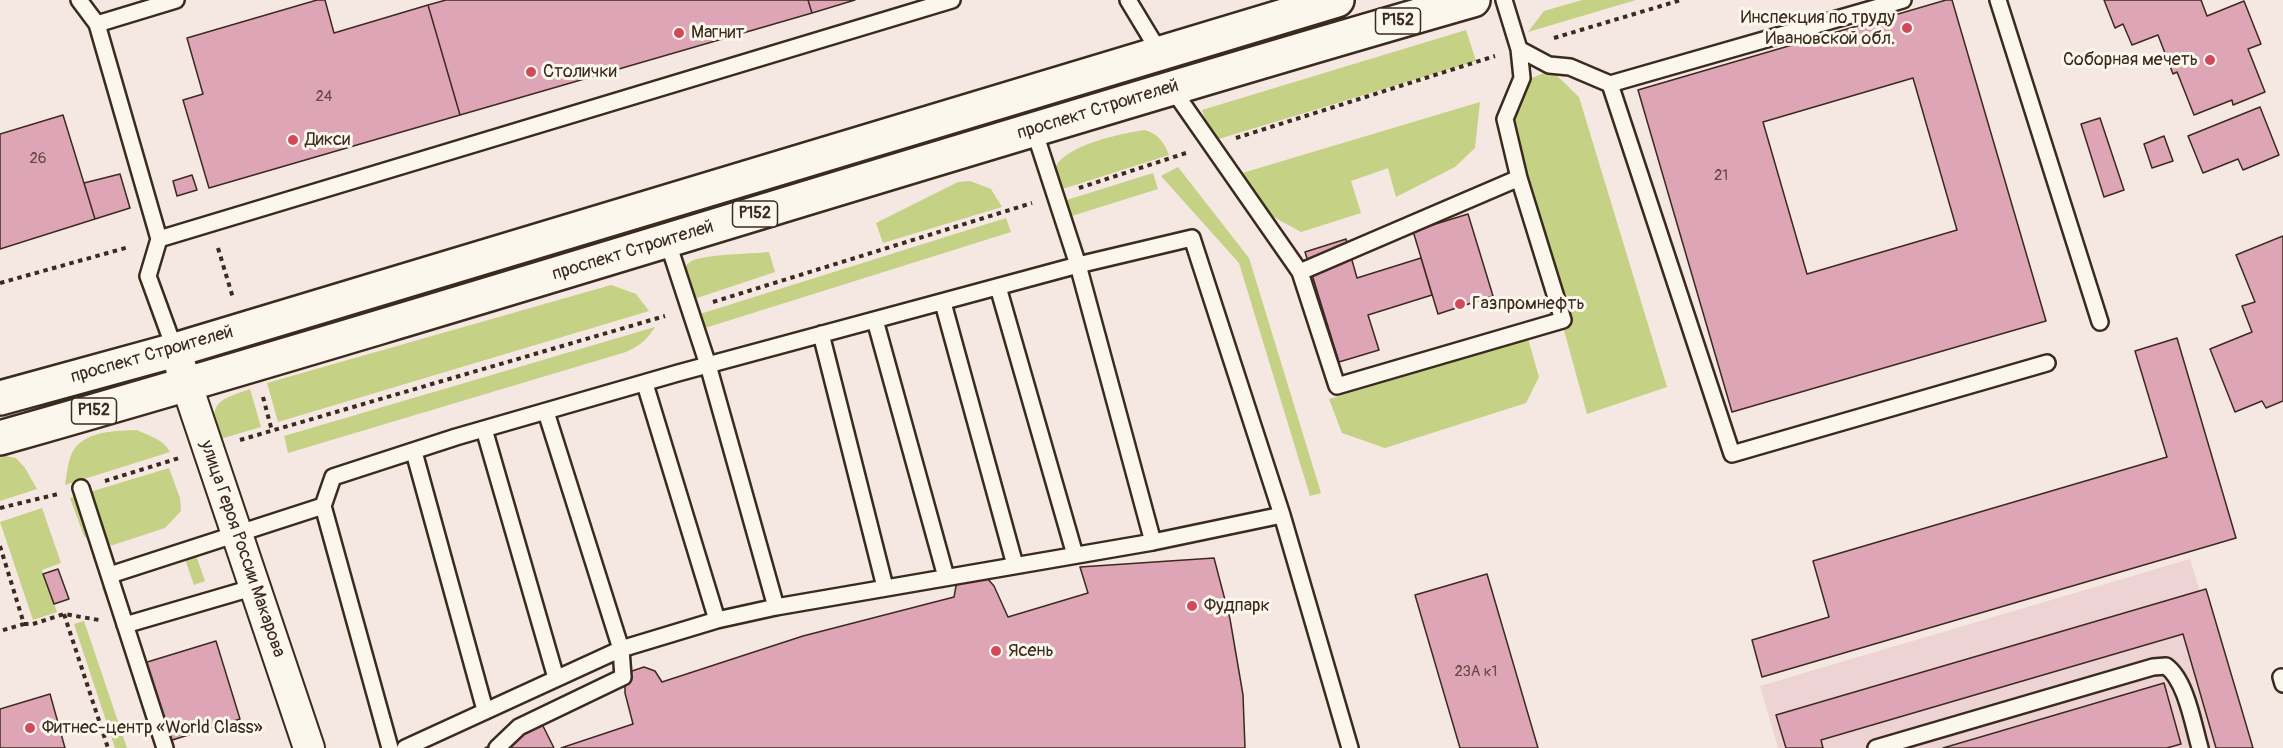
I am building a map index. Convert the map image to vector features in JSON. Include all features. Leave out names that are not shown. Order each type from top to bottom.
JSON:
[{"type":"main road","name":"проспект Строителей","points":[[0,398],[175,350],[1337,0]]},
{"type":"main road","name":"проспект Строителей","points":[[0,438],[187,385],[1171,87],[1473,0]]},
{"type":"street","name":"улица Героя России Макарова","points":[[175,350],[309,748]]},
{"type":"lane","points":[[80,0],[97,24],[159,239],[148,276],[175,350]]},
{"type":"lane","points":[[97,24],[176,0]]},
{"type":"lane","points":[[159,239],[952,0]]},
{"type":"lane","points":[[1128,0],[1161,53]]},
{"type":"lane","points":[[1171,87],[1300,272],[1337,386],[1563,320],[1519,178],[1505,120],[1522,78],[1519,49],[1504,0]]},
{"type":"lane","points":[[1519,49],[1549,65],[1570,67],[1610,84],[1903,0]]},
{"type":"lane","points":[[1998,0],[2100,322]]},
{"type":"lane","points":[[1610,84],[1732,454],[2047,363]]},
{"type":"lane","points":[[1035,130],[1078,265],[1153,542]]},
{"type":"lane","points":[[1300,272],[1519,178]]},
{"type":"lane","points":[[390,748],[323,507],[333,477],[484,429],[708,365],[1078,265],[1192,238],[1282,514],[1350,748]]},
{"type":"lane","points":[[667,240],[708,365],[776,607]]},
{"type":"lane","points":[[998,287],[1075,555]]},
{"type":"lane","points":[[943,303],[1015,565]]},
{"type":"lane","points":[[875,320],[946,577]]},
{"type":"lane","points":[[821,334],[885,587]]},
{"type":"lane","points":[[645,384],[717,620]]},
{"type":"lane","points":[[497,748],[519,727],[624,677],[621,649],[546,412]]},
{"type":"lane","points":[[484,429],[556,678]]},
{"type":"lane","points":[[414,452],[484,710]]},
{"type":"lane","points":[[81,488],[165,748]]},
{"type":"lane","points":[[110,575],[323,507]]},
{"type":"lane","points":[[405,748],[426,744],[484,710],[621,649],[717,620],[885,587],[1153,542],[1282,514]]},
{"type":"lane","points":[[125,625],[255,587]]},
{"type":"lane","points":[[1876,748],[2153,667],[2166,666],[2175,672],[2180,683],[2200,748]]},
{"type":"path","points":[[0,508],[81,488],[689,309],[1681,0]]},
{"type":"path","points":[[0,282],[159,239]]},
{"type":"path","points":[[0,546],[24,624]]},
{"type":"path","points":[[64,614],[108,748]]},
{"type":"path","points":[[0,631],[64,614],[125,625]]},
{"type":"shaded area","points":[[2190,559],[2248,748],[1778,748],[1760,686]]},
{"type":"green space","points":[[1582,0],[1636,0],[1528,32],[1544,11]]},
{"type":"green space","points":[[1466,30],[1476,61],[1212,141],[1202,110]]},
{"type":"green space","points":[[1551,70],[1579,97],[1667,387],[1587,414],[1508,126],[1520,83]]},
{"type":"green space","points":[[1480,102],[1475,148],[1455,167],[1396,197],[1388,168],[1351,181],[1361,213],[1301,232],[1270,215],[1239,174]]},
{"type":"green space","points":[[1145,130],[1160,139],[1169,155],[1050,193],[1054,169],[1071,152],[1096,141]]},
{"type":"green space","points":[[1178,167],[1249,258],[1321,493],[1310,496],[1239,263],[1161,176]]},
{"type":"green space","points":[[1153,173],[1158,189],[1059,220],[1054,204]]},
{"type":"green space","points":[[970,181],[991,189],[1002,207],[883,243],[876,223],[958,182]]},
{"type":"green space","points":[[1006,218],[1011,232],[689,333],[684,319]]},
{"type":"green space","points":[[769,252],[775,272],[679,304],[678,281],[685,266],[690,262],[716,256]]},
{"type":"green space","points":[[611,285],[636,294],[649,311],[278,422],[267,383]]},
{"type":"green space","points":[[655,327],[649,336],[626,352],[288,453],[284,436]]},
{"type":"green space","points":[[1528,339],[1539,377],[1526,403],[1385,448],[1342,433],[1329,399]]},
{"type":"green space","points":[[250,389],[261,427],[217,440],[214,418],[218,405],[222,400]]},
{"type":"green space","points":[[137,430],[160,441],[170,452],[65,485],[71,456],[81,442],[104,433]]},
{"type":"green space","points":[[5,456],[16,458],[25,468],[37,489],[0,501],[0,458]]},
{"type":"green space","points":[[169,468],[180,498],[181,511],[165,528],[113,545],[97,547],[84,536],[70,498]]},
{"type":"green space","points":[[42,508],[61,563],[42,570],[57,612],[33,620],[0,522]]},
{"type":"green space","points":[[192,544],[205,581],[194,585],[185,559],[118,580],[126,604],[111,610],[102,588],[103,578]]},
{"type":"green space","points":[[84,621],[127,748],[115,748],[74,624]]},
{"type":"building","points":[[317,0],[325,0],[334,33],[428,5],[460,115],[209,188],[183,100],[203,94],[187,38]]},
{"type":"building","points":[[446,0],[808,0],[812,13],[460,115],[428,5]]},
{"type":"building","points":[[808,0],[855,0],[812,13]]},
{"type":"building","points":[[1952,0],[2046,321],[1732,412],[1638,90]],"holes":[[[1913,78],[1957,230],[1807,274],[1763,122]]]},
{"type":"building","name":"Соборная мечеть","points":[[2104,0],[2201,0],[2207,16],[2244,1],[2261,44],[2248,49],[2265,92],[2233,105],[2232,100],[2194,115],[2177,72],[2173,74],[2158,35],[2132,45],[2123,24],[2115,28]]},
{"type":"building","points":[[2260,107],[2279,155],[2243,170],[2238,159],[2203,173],[2188,136]]},
{"type":"building","points":[[63,115],[95,219],[0,249],[0,134]]},
{"type":"building","points":[[2100,118],[2124,190],[2104,197],[2081,124]]},
{"type":"building","points":[[2164,136],[2173,161],[2152,168],[2144,144]]},
{"type":"building","points":[[120,174],[130,208],[95,219],[84,183]]},
{"type":"building","points":[[192,175],[197,190],[177,196],[173,181]]},
{"type":"building","points":[[1468,214],[1493,296],[1438,314],[1413,231]]},
{"type":"building","points":[[2283,236],[2283,401],[2266,408],[2262,401],[2235,412],[2210,349],[2252,332],[2242,306],[2255,302],[2236,255]]},
{"type":"building","points":[[1346,239],[1357,278],[1421,258],[1432,295],[1368,315],[1379,350],[1339,362],[1305,252]]},
{"type":"building","points":[[2177,338],[2236,538],[1762,677],[1752,640],[1829,617],[1813,561],[2167,457],[2135,351]]},
{"type":"building","name":"Ясень","points":[[1214,558],[1230,619],[1243,695],[1245,748],[561,748],[633,724],[625,693],[625,681],[632,671],[644,667],[655,671],[662,682],[803,636],[954,597],[956,586],[964,577],[987,578],[994,586],[1008,617],[1088,593],[1080,567]]},
{"type":"building","points":[[58,569],[69,599],[54,604],[43,574]]},
{"type":"building","points":[[1487,574],[1538,748],[1460,748],[1415,595]]},
{"type":"building","points":[[2206,589],[2253,748],[2216,748],[2183,634],[1821,740],[1823,748],[1786,748],[1776,715]]},
{"type":"building","points":[[216,641],[240,719],[169,741],[144,663]]},
{"type":"building","points":[[2164,683],[2181,744],[2167,748],[1943,748]]},
{"type":"building","name":"Фитнес-центр «World Class»","points":[[50,694],[65,748],[0,748],[0,709]]},
{"type":"building","points":[[540,720],[554,748],[485,748]]},
{"type":"place","name":"Инспекция по труду Ивановской обл.","points":[[1907,28]]},
{"type":"place","name":"Магнит","points":[[679,33]]},
{"type":"place","name":"Соборная мечеть","points":[[2210,60]]},
{"type":"place","name":"Столички","points":[[531,72]]},
{"type":"place","name":"Дикси","points":[[293,140]]},
{"type":"place","name":"Газпромнефть","points":[[1460,304]]},
{"type":"place","name":"Фудпарк","points":[[1192,606]]},
{"type":"place","name":"Ясень","points":[[996,651]]},
{"type":"place","name":"Фитнес-центр «World Class»","points":[[30,728]]}]
